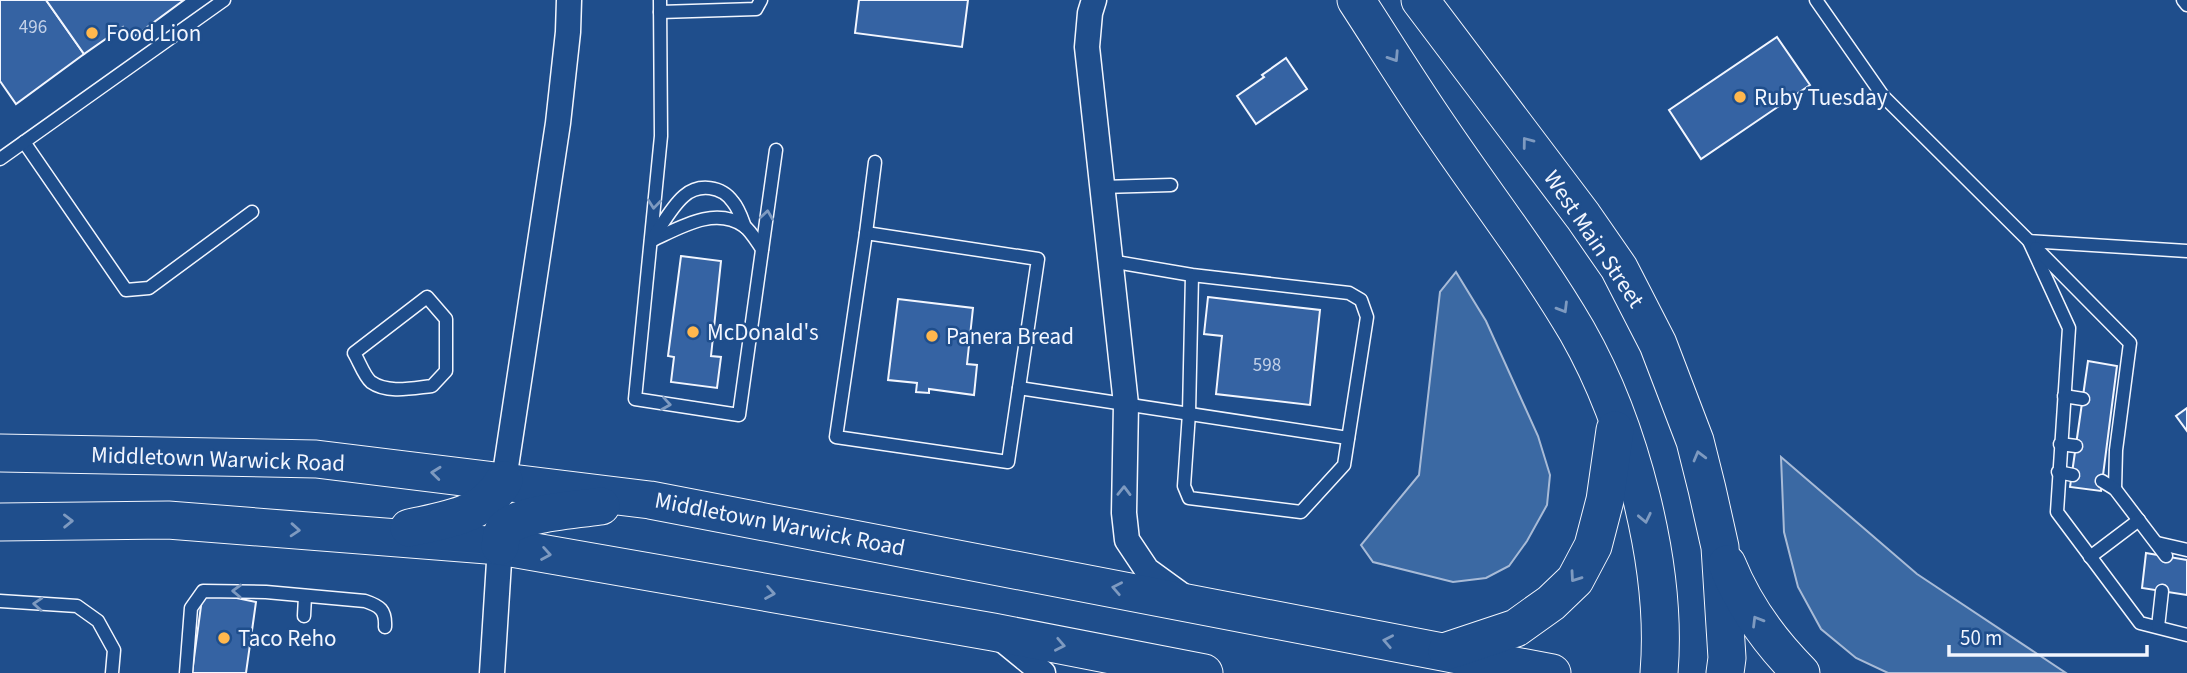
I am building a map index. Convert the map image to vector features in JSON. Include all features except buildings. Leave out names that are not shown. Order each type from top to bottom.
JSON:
[{"type":"main road","points":[[1356,0],[1440,129],[1555,294],[1600,378],[1616,418],[1641,499],[1658,597],[1659,673]]},
{"type":"main road","name":"West Main Street","points":[[1420,0],[1619,268],[1658,344],[1695,441],[1720,547],[1727,658],[1725,673]]},
{"type":"main road","points":[[1444,652],[1516,628],[1551,603],[1576,580],[1593,546],[1605,500],[1616,418]]},
{"type":"main road","name":"Middletown Warwick Road","points":[[0,453],[316,459],[650,500],[1552,673]]},
{"type":"main road","points":[[370,536],[454,518],[479,509],[497,494],[504,481]]},
{"type":"main road","points":[[499,546],[504,530],[514,522],[539,514],[650,500]]},
{"type":"main road","points":[[0,522],[168,520],[499,546],[993,632],[1204,673]]},
{"type":"main road","points":[[1720,547],[1736,585],[1765,633],[1801,673]]},
{"type":"street","points":[[504,481],[558,123],[569,0]]},
{"type":"street","points":[[1094,0],[1087,47],[1126,404],[1124,513],[1127,540],[1147,570],[1193,603]]},
{"type":"street","points":[[492,673],[499,546]]},
{"type":"street","points":[[993,632],[1043,673]]},
{"type":"lane","points":[[0,159],[224,0]]},
{"type":"lane","points":[[761,0],[755,9],[660,6],[661,136],[635,399],[739,415],[776,150]]},
{"type":"lane","points":[[1816,0],[1883,96],[2130,343],[2111,449],[2115,489]]},
{"type":"lane","points":[[2183,0],[2187,5]]},
{"type":"lane","points":[[24,142],[126,290],[149,288],[252,212]]},
{"type":"lane","points":[[866,233],[1038,259],[1008,462],[836,437],[875,162]]},
{"type":"lane","points":[[1102,187],[1171,185]]},
{"type":"lane","points":[[650,241],[685,195],[699,188],[712,188],[722,191],[733,201],[745,227],[762,249]]},
{"type":"lane","points":[[650,241],[706,218],[725,218],[745,227]]},
{"type":"lane","points":[[2029,241],[2187,251]]},
{"type":"lane","points":[[2029,241],[2068,328],[2057,512],[2140,623],[2187,635]]},
{"type":"lane","points":[[1110,261],[1192,275],[1349,293],[1361,300],[1367,317],[1344,465],[1301,512],[1189,498],[1184,486],[1189,413],[1192,275]]},
{"type":"lane","points":[[427,297],[446,319],[446,371],[432,386],[401,389],[384,387],[369,381],[354,353],[427,297]]},
{"type":"lane","points":[[1019,387],[1348,438]]},
{"type":"lane","points":[[2064,396],[2083,399]]},
{"type":"lane","points":[[2060,444],[2076,446]]},
{"type":"lane","points":[[2058,472],[2073,475]]},
{"type":"lane","points":[[2102,481],[2115,489],[2166,556]]},
{"type":"lane","points":[[2090,556],[2138,520]]},
{"type":"lane","points":[[2157,543],[2187,550]]},
{"type":"lane","points":[[186,673],[191,608],[203,591],[266,592],[365,601],[379,606],[386,614],[385,627]]},
{"type":"lane","points":[[2158,627],[2162,591]]},
{"type":"lane","points":[[304,616],[305,596]]},
{"type":"lane","points":[[0,601],[77,607],[98,621],[114,650],[112,673]]},
{"type":"water","points":[[1456,272],[1486,321],[1538,436],[1550,475],[1547,505],[1509,566],[1486,578],[1453,582],[1373,562],[1361,545],[1419,475],[1440,292]]},
{"type":"water","points":[[1781,457],[1917,574],[2066,673],[1888,673],[1856,658],[1821,629],[1798,587],[1784,532]]},
{"type":"place","name":"Food Lion","points":[[92,33]]},
{"type":"place","name":"Ruby Tuesday","points":[[1740,97]]},
{"type":"place","name":"McDonald's","points":[[693,332]]},
{"type":"place","name":"Panera Bread","points":[[932,336]]},
{"type":"place","name":"Taco Reho","points":[[224,638]]}]
